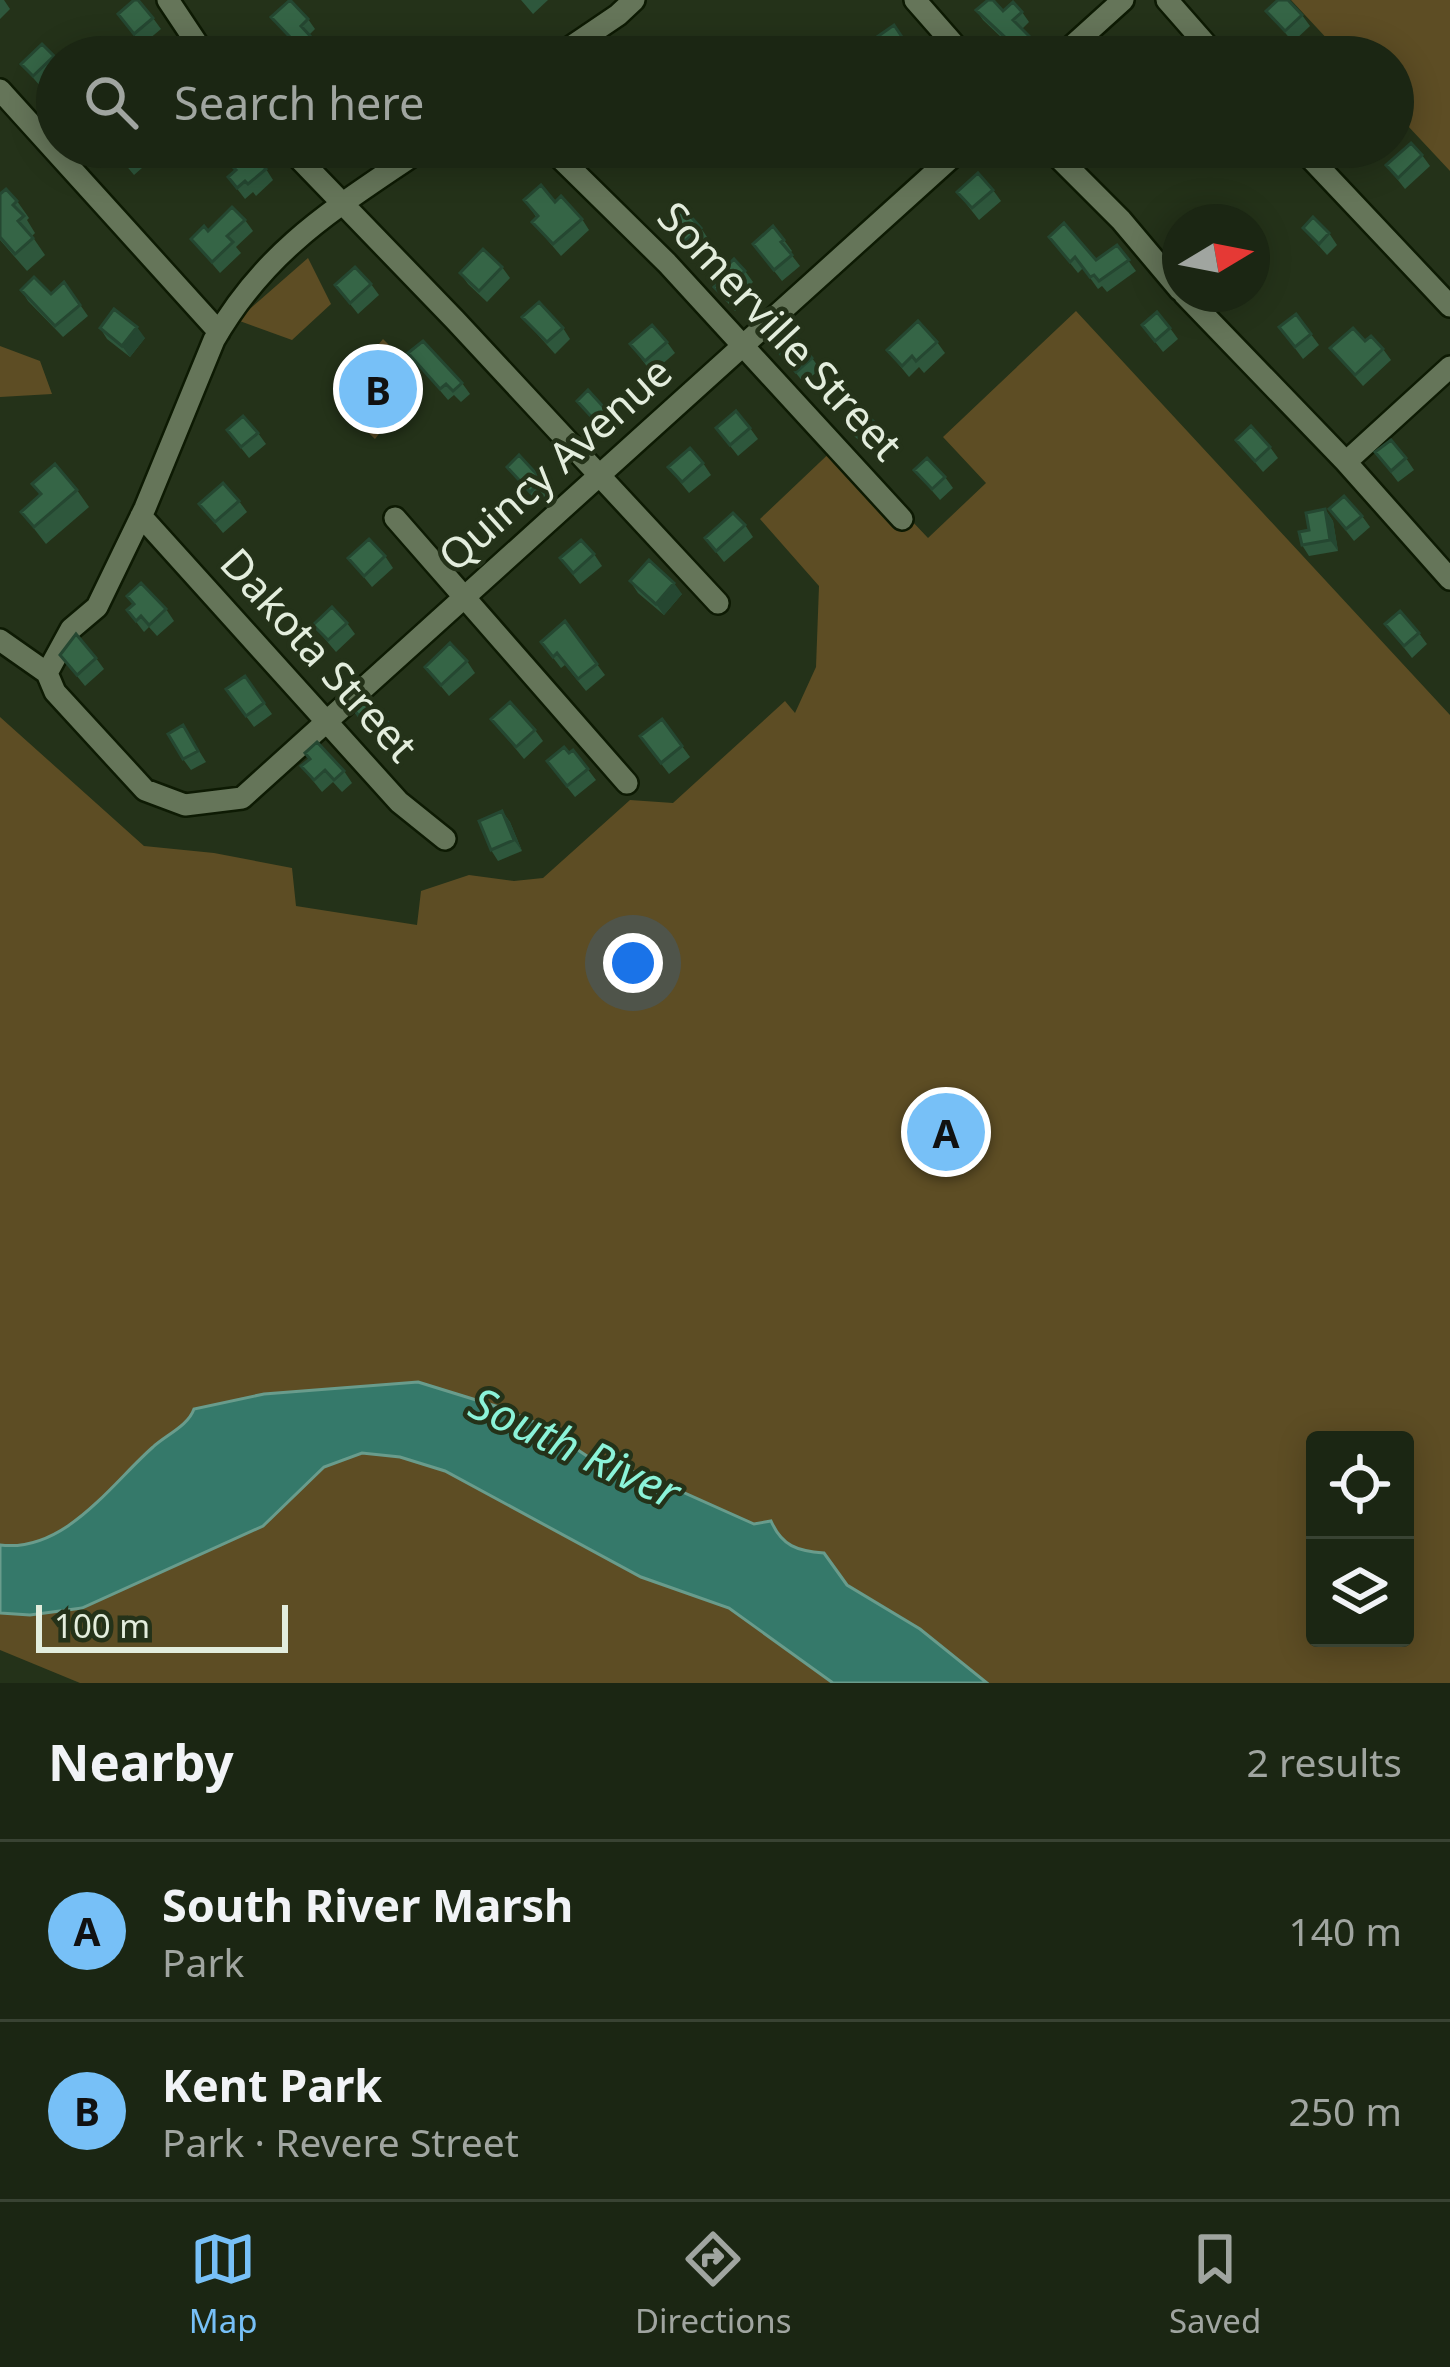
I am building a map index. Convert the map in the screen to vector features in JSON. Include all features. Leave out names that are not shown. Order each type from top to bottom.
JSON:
[{"type":"street","points":[[168,0],[192,36]]},
{"type":"street","points":[[588,36],[634,0]]},
{"type":"street","points":[[915,0],[946,36]]},
{"type":"street","points":[[1083,36],[1123,0]]},
{"type":"street","points":[[1167,0],[1199,36]]},
{"type":"street","points":[[0,90],[36,130]]},
{"type":"street","points":[[71,168],[219,332]]},
{"type":"street","points":[[308,168],[718,603]]},
{"type":"street","points":[[0,640],[47,673],[71,629],[97,607],[219,332],[278,253],[394,168]]},
{"type":"street","name":"Somerville Street","points":[[570,168],[746,347],[902,518]]},
{"type":"street","name":"Quincy Avenue","points":[[47,673],[56,692],[145,790],[183,805],[242,798],[940,168]]},
{"type":"street","points":[[1069,168],[1162,268]]},
{"type":"street","points":[[1320,168],[1450,306]]},
{"type":"street","points":[[1201,312],[1450,578]]},
{"type":"street","points":[[1346,462],[1450,367]]},
{"type":"street","name":"Dakota Street","points":[[141,516],[399,802],[445,839]]},
{"type":"street","points":[[395,518],[627,783]]},
{"type":"shaded area","points":[[1291,0],[1450,0],[1450,171],[1414,132],[1414,36],[1324,36]]},
{"type":"shaded area","points":[[308,258],[331,304],[292,340],[237,320]]},
{"type":"shaded area","points":[[1076,311],[1450,715],[1450,1683],[987,1683],[920,1629],[847,1585],[824,1553],[798,1551],[755,1524],[642,1474],[596,1462],[539,1424],[502,1408],[418,1382],[264,1394],[194,1409],[182,1425],[66,1527],[24,1545],[0,1545],[0,717],[144,846],[292,868],[296,906],[417,925],[421,891],[469,875],[514,881],[543,878],[630,800],[673,803],[785,701],[795,713],[816,667],[819,586],[760,519],[839,444],[928,538],[986,483],[943,437]]},
{"type":"shaded area","points":[[383,339],[422,378],[375,439],[333,399]]},
{"type":"shaded area","points":[[0,346],[40,361],[52,394],[0,397]]},
{"type":"shaded area","points":[[362,1453],[400,1457],[445,1471],[641,1577],[729,1608],[833,1683],[80,1683],[0,1650],[0,1613],[30,1615],[82,1608],[263,1526],[324,1466]]},
{"type":"water","name":"South River","points":[[418,1382],[539,1424],[596,1462],[642,1474],[754,1524],[771,1521],[785,1542],[824,1553],[847,1585],[920,1629],[987,1683],[833,1683],[729,1608],[641,1577],[445,1471],[400,1457],[362,1453],[324,1467],[263,1526],[82,1608],[30,1615],[0,1613],[0,1545],[24,1545],[66,1527],[182,1425],[194,1409],[264,1394]]},
{"type":"building","points":[[134,0],[153,18],[134,34],[118,14]]},
{"type":"building","points":[[290,0],[308,19],[301,26],[310,36],[289,36],[271,17]]},
{"type":"building","points":[[988,0],[1003,11],[1013,2],[1022,12],[1013,20],[1029,36],[1004,36],[976,10]]},
{"type":"building","points":[[1278,0],[1288,0],[1302,15],[1285,31],[1266,11]]},
{"type":"building","points":[[894,25],[901,36],[878,36]]},
{"type":"building","points":[[36,50],[33,76],[21,64]]},
{"type":"building","points":[[1389,168],[1408,168],[1398,178]]},
{"type":"building","points":[[266,169],[237,188],[228,177],[236,170]]},
{"type":"building","points":[[978,173],[993,190],[972,208],[957,192]]},
{"type":"building","points":[[541,185],[555,202],[561,196],[582,219],[553,244],[532,222],[538,216],[524,200]]},
{"type":"building","points":[[6,189],[24,216],[18,221],[33,238],[15,254],[0,237],[0,194]]},
{"type":"building","points":[[232,207],[245,220],[227,236],[233,242],[212,262],[191,239],[204,226],[208,231]]},
{"type":"building","points":[[684,209],[701,228],[685,241],[668,222]]},
{"type":"building","points":[[1313,217],[1329,233],[1319,244],[1303,228]]},
{"type":"building","points":[[1064,223],[1096,260],[1117,245],[1129,260],[1099,281],[1090,277],[1075,257],[1070,262],[1049,237]]},
{"type":"building","points":[[773,226],[792,255],[774,270],[753,244]]},
{"type":"building","points":[[483,249],[502,267],[479,291],[460,273]]},
{"type":"building","points":[[734,259],[745,271],[736,279],[742,285],[727,300],[714,287]]},
{"type":"building","points":[[355,267],[371,284],[350,303],[335,285]]},
{"type":"building","points":[[34,277],[51,294],[64,282],[80,305],[55,326],[21,290]]},
{"type":"building","points":[[539,302],[563,328],[547,342],[522,317]]},
{"type":"building","points":[[114,309],[137,327],[122,346],[100,328]]},
{"type":"building","points":[[1157,312],[1170,328],[1155,341],[1142,325]]},
{"type":"building","points":[[1296,314],[1311,334],[1295,347],[1279,327]]},
{"type":"building","points":[[918,321],[937,342],[916,361],[912,356],[902,366],[887,350]]},
{"type":"building","points":[[652,325],[667,342],[645,361],[630,344]]},
{"type":"building","points":[[1353,328],[1365,341],[1371,336],[1383,349],[1355,375],[1330,348]]},
{"type":"building","points":[[794,336],[812,358],[796,372],[778,351]]},
{"type":"building","points":[[423,341],[462,383],[453,391],[446,384],[440,389],[408,353]]},
{"type":"building","points":[[588,390],[609,413],[597,423],[577,401]]},
{"type":"building","points":[[859,409],[873,421],[860,437],[846,425]]},
{"type":"building","points":[[736,411],[750,428],[730,445],[716,428]]},
{"type":"building","points":[[243,416],[258,433],[241,447],[227,430]]},
{"type":"building","points":[[1251,426],[1270,447],[1255,461],[1236,440]]},
{"type":"building","points":[[1391,440],[1406,458],[1391,471],[1375,452]]},
{"type":"building","points":[[690,448],[703,463],[682,482],[668,467]]},
{"type":"building","points":[[519,455],[542,480],[530,492],[507,467]]},
{"type":"building","points":[[927,458],[945,477],[932,489],[914,470]]},
{"type":"building","points":[[55,464],[77,490],[34,527],[21,512],[41,494],[32,484]]},
{"type":"building","points":[[223,483],[239,501],[215,522],[199,504]]},
{"type":"building","points":[[1344,496],[1362,516],[1346,529],[1329,509]]},
{"type":"building","points":[[1325,509],[1330,540],[1302,545],[1299,532],[1309,530],[1306,513]]},
{"type":"building","points":[[733,513],[745,525],[716,551],[705,538]]},
{"type":"building","points":[[369,539],[385,556],[364,576],[348,558]]},
{"type":"building","points":[[581,540],[594,554],[573,573],[560,558]]},
{"type":"building","points":[[649,560],[674,583],[656,604],[630,581]]},
{"type":"building","points":[[141,583],[166,609],[149,625],[141,616],[136,621],[127,610],[134,604],[127,596]]},
{"type":"building","points":[[332,607],[347,623],[328,640],[313,625]]},
{"type":"building","points":[[1400,611],[1419,633],[1404,646],[1385,624]]},
{"type":"building","points":[[565,621],[597,664],[578,679],[541,642]]},
{"type":"building","points":[[76,634],[96,658],[77,675],[60,655]]},
{"type":"building","points":[[450,643],[467,661],[441,685],[425,667]]},
{"type":"building","points":[[245,676],[264,703],[246,716],[226,689]]},
{"type":"building","points":[[362,697],[403,737],[390,749],[352,708]]},
{"type":"building","points":[[510,702],[535,730],[516,747],[491,719]]},
{"type":"building","points":[[662,719],[682,746],[661,763],[640,736]]},
{"type":"building","points":[[183,725],[198,751],[183,759],[168,734]]},
{"type":"building","points":[[317,742],[344,771],[334,780],[325,770],[314,780],[301,766],[310,759],[305,753]]},
{"type":"building","points":[[564,747],[569,753],[573,750],[588,769],[567,786],[547,761]]},
{"type":"building","points":[[502,811],[514,840],[491,850],[479,821]]},
{"type":"place","name":"Kent Park","points":[[378,389]]},
{"type":"place","name":"South River Marsh","points":[[946,1132]]}]
